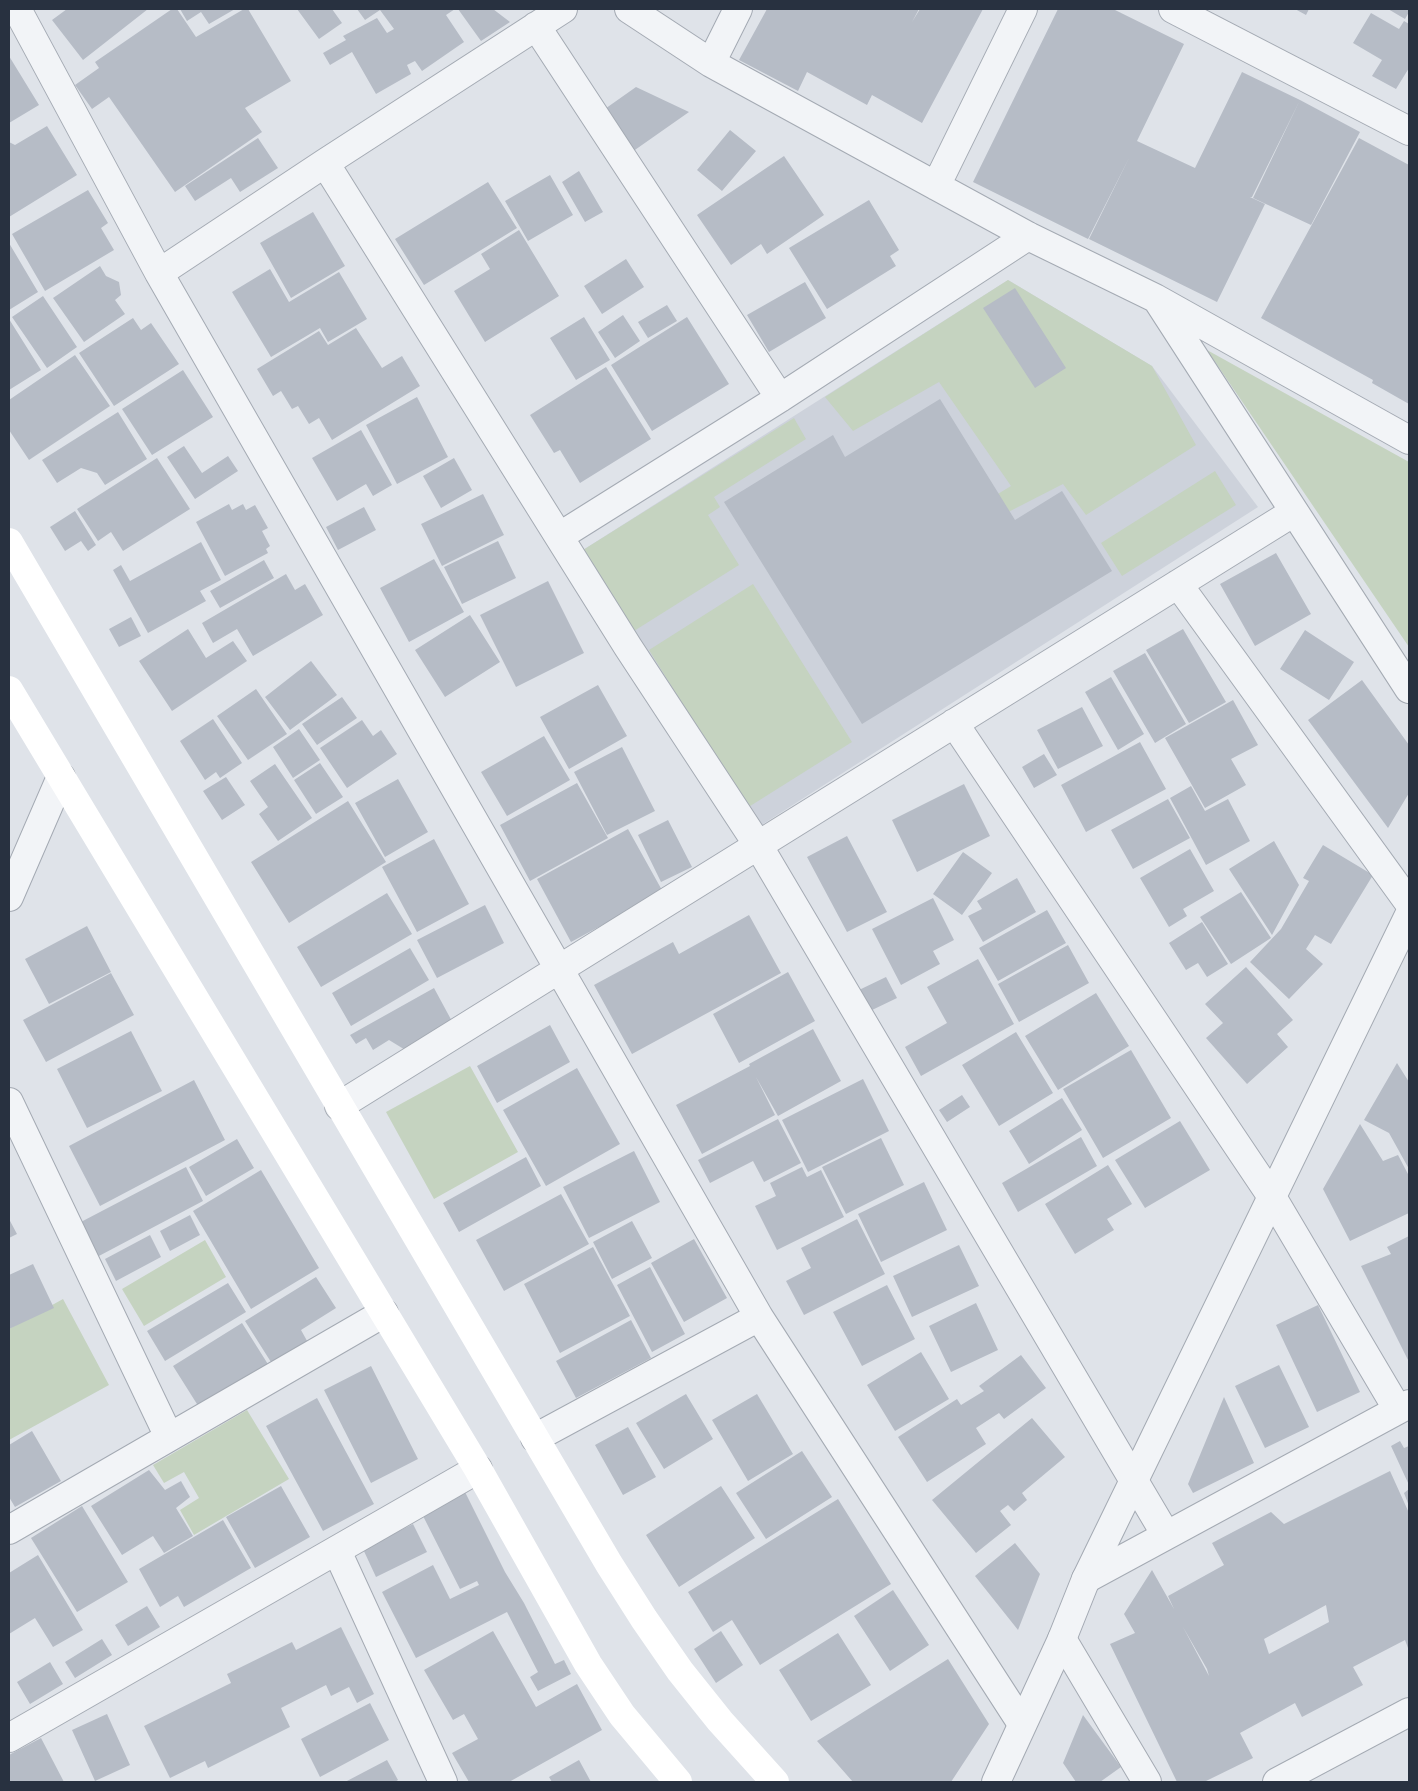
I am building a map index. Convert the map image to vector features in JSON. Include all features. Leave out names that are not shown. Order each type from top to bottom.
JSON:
[{"type":"main road","points":[[9,542],[609,1564],[680,1671],[774,1782]]},
{"type":"main road","points":[[9,690],[478,1469],[588,1664],[622,1715],[678,1782]]},
{"type":"street","points":[[18,9],[160,273],[759,1316],[1022,1724]]},
{"type":"street","points":[[160,273],[325,163],[563,9]]},
{"type":"street","points":[[629,9],[711,63],[1028,236],[1155,298],[1409,440]]},
{"type":"street","points":[[711,63],[738,9]]},
{"type":"street","points":[[936,186],[1023,9]]},
{"type":"street","points":[[1173,9],[1409,131]]},
{"type":"street","points":[[536,26],[780,398]]},
{"type":"street","points":[[325,163],[628,647],[758,845],[1166,1535]]},
{"type":"street","points":[[560,536],[780,398],[1028,236]]},
{"type":"street","points":[[1155,298],[1409,689]]},
{"type":"street","points":[[339,1106],[1294,512]]},
{"type":"street","points":[[1178,584],[1409,903]]},
{"type":"street","points":[[954,723],[1272,1197],[1404,1407],[1086,1579]]},
{"type":"street","points":[[9,897],[61,778]]},
{"type":"street","points":[[996,1782],[1062,1639],[1086,1579],[1409,915]]},
{"type":"street","points":[[9,1102],[169,1438]]},
{"type":"street","points":[[9,1530],[384,1313]]},
{"type":"street","points":[[535,1438],[759,1316]]},
{"type":"street","points":[[9,1738],[478,1469]]},
{"type":"street","points":[[336,1551],[443,1782]]},
{"type":"street","points":[[1062,1639],[1147,1782]]},
{"type":"street","points":[[1277,1782],[1409,1712]]},
{"type":"shaded area","points":[[1008,280],[1152,366],[1258,507],[760,826],[583,550]]},
{"type":"green space","points":[[1008,280],[1152,366],[1196,445],[1086,515],[1063,484],[981,526],[970,511],[1011,486],[939,382],[853,431],[825,397]]},
{"type":"green space","points":[[1207,350],[1409,462],[1409,647]]},
{"type":"green space","points":[[794,418],[806,439],[714,497],[720,507],[708,515],[739,565],[634,631],[583,550]]},
{"type":"green space","points":[[1215,471],[1236,505],[1122,576],[1101,543]]},
{"type":"green space","points":[[753,584],[852,742],[747,808],[649,650]]},
{"type":"green space","points":[[470,1066],[518,1152],[434,1199],[386,1112]]},
{"type":"green space","points":[[205,1240],[226,1277],[144,1326],[122,1289]]},
{"type":"green space","points":[[63,1299],[109,1385],[9,1440],[9,1329]]},
{"type":"green space","points":[[247,1410],[289,1479],[194,1535],[180,1510],[199,1498],[184,1472],[164,1483],[153,1465]]},
{"type":"building","points":[[67,9],[148,9],[83,60],[52,20]]},
{"type":"building","points":[[172,9],[177,9],[196,37],[244,9],[248,9],[291,81],[245,108],[262,132],[175,192],[109,97],[92,109],[75,85],[99,68],[95,62]]},
{"type":"building","points":[[180,9],[235,9],[209,24],[201,12],[187,21]]},
{"type":"building","points":[[297,9],[332,9],[342,23],[319,39]]},
{"type":"building","points":[[357,9],[455,9],[446,15],[464,42],[422,71],[415,61],[407,65],[411,74],[376,94],[352,52],[330,65],[323,53],[346,40],[343,36],[377,18],[387,33],[394,29],[380,10],[365,20]]},
{"type":"building","points":[[458,9],[493,9],[510,22],[481,41]]},
{"type":"building","points":[[767,9],[919,9],[912,22],[920,9],[983,9],[922,123],[872,95],[867,105],[807,72],[798,91],[739,60]]},
{"type":"building","points":[[1058,9],[1113,9],[1184,44],[1137,141],[1195,168],[1242,72],[1300,100],[1252,197],[1250,197],[1265,204],[1217,302],[1089,239],[1129,158],[1088,239],[973,182]]},
{"type":"building","points":[[1295,9],[1309,9],[1306,15]]},
{"type":"building","points":[[1388,9],[1409,9],[1409,12],[1405,19]]},
{"type":"building","points":[[1371,13],[1399,29],[1404,21],[1409,24],[1409,68],[1396,89],[1372,76],[1382,60],[1353,43]]},
{"type":"building","points":[[9,56],[39,105],[9,123]]},
{"type":"building","points":[[636,87],[689,112],[632,152],[602,111]]},
{"type":"building","points":[[1300,100],[1360,132],[1311,225],[1253,198]]},
{"type":"building","points":[[47,126],[77,175],[9,217],[9,142],[15,145]]},
{"type":"building","points":[[730,130],[756,151],[722,191],[697,170]]},
{"type":"building","points":[[258,138],[278,168],[240,192],[231,178],[195,201],[185,186]]},
{"type":"building","points":[[1359,138],[1409,165],[1409,404],[1372,383],[1373,380],[1261,318]]},
{"type":"building","points":[[784,156],[824,215],[767,254],[761,244],[731,265],[697,215]]},
{"type":"building","points":[[579,171],[603,212],[585,222],[562,182]]},
{"type":"building","points":[[550,175],[573,215],[528,241],[505,201]]},
{"type":"building","points":[[488,182],[517,228],[424,285],[395,239]]},
{"type":"building","points":[[88,190],[108,223],[101,228],[114,250],[45,291],[12,234]]},
{"type":"building","points":[[869,200],[899,250],[890,256],[896,266],[827,309],[789,248]]},
{"type":"building","points":[[313,212],[345,266],[291,298],[260,243]]},
{"type":"building","points":[[519,230],[559,296],[485,342],[454,291],[490,269],[481,254]]},
{"type":"building","points":[[9,243],[38,292],[9,310]]},
{"type":"building","points":[[626,259],[644,287],[602,314],[584,286]]},
{"type":"building","points":[[100,266],[106,276],[119,282],[121,295],[115,300],[125,314],[84,342],[53,298]]},
{"type":"building","points":[[270,269],[289,302],[339,272],[367,319],[328,342],[320,328],[271,357],[232,292]]},
{"type":"building","points":[[805,282],[826,318],[769,352],[747,315]]},
{"type":"building","points":[[1015,288],[1066,368],[1035,388],[983,308]]},
{"type":"building","points":[[43,296],[77,347],[47,368],[12,317]]},
{"type":"building","points":[[667,305],[677,321],[648,338],[638,322]]},
{"type":"building","points":[[623,315],[640,341],[615,358],[598,332]]},
{"type":"building","points":[[584,317],[610,360],[576,380],[550,338]]},
{"type":"building","points":[[687,317],[729,384],[652,431],[611,365]]},
{"type":"building","points":[[133,318],[141,330],[151,323],[179,364],[114,406],[79,353]]},
{"type":"building","points":[[9,319],[41,370],[9,390]]},
{"type":"building","points":[[356,328],[382,368],[402,356],[420,386],[332,440],[319,418],[309,424],[298,406],[292,409],[281,391],[273,396],[257,369],[319,331],[328,345]]},
{"type":"building","points":[[75,355],[110,406],[29,460],[9,430],[9,400]]},
{"type":"building","points":[[606,367],[651,439],[580,483],[560,450],[554,453],[530,415]]},
{"type":"building","points":[[183,370],[213,417],[152,455],[122,409]]},
{"type":"building","points":[[417,397],[448,457],[397,484],[366,425]]},
{"type":"building","points":[[940,399],[1015,520],[1062,491],[1112,571],[862,724],[724,502],[833,435],[845,457]]},
{"type":"building","points":[[118,412],[147,459],[105,485],[97,473],[81,468],[57,483],[42,460]]},
{"type":"building","points":[[361,430],[392,485],[373,496],[366,484],[337,501],[312,458]]},
{"type":"building","points":[[184,446],[202,473],[228,456],[238,471],[195,499],[167,457]]},
{"type":"building","points":[[157,458],[190,509],[123,551],[111,532],[98,541],[77,509]]},
{"type":"building","points":[[454,458],[472,490],[441,508],[423,476]]},
{"type":"building","points":[[483,494],[504,535],[442,566],[421,524]]},
{"type":"building","points":[[229,504],[232,510],[243,504],[246,510],[255,505],[268,528],[262,531],[270,546],[266,549],[268,553],[225,576],[196,522]]},
{"type":"building","points":[[364,507],[376,530],[338,550],[326,527]]},
{"type":"building","points":[[75,511],[96,545],[88,551],[81,541],[65,551],[50,527]]},
{"type":"building","points":[[498,541],[516,578],[462,604],[444,567]]},
{"type":"building","points":[[201,542],[221,580],[200,591],[206,601],[148,633],[113,570],[121,565],[130,581]]},
{"type":"building","points":[[1276,553],[1311,614],[1255,646],[1220,584]]},
{"type":"building","points":[[434,559],[464,612],[409,642],[380,588]]},
{"type":"building","points":[[264,560],[274,578],[220,608],[210,591]]},
{"type":"building","points":[[286,574],[295,590],[305,584],[323,615],[253,656],[237,629],[213,643],[202,623]]},
{"type":"building","points":[[548,581],[584,653],[516,687],[480,615]]},
{"type":"building","points":[[470,615],[500,662],[445,697],[415,650]]},
{"type":"building","points":[[131,617],[141,636],[119,647],[109,629]]},
{"type":"building","points":[[188,629],[206,658],[233,641],[247,661],[172,711],[139,661]]},
{"type":"building","points":[[1183,629],[1226,702],[1189,723],[1146,650]]},
{"type":"building","points":[[1305,630],[1354,662],[1329,700],[1280,669]]},
{"type":"building","points":[[1145,653],[1186,724],[1155,743],[1113,671]]},
{"type":"building","points":[[311,661],[337,695],[290,730],[265,697]]},
{"type":"building","points":[[1111,677],[1144,734],[1118,750],[1085,692]]},
{"type":"building","points":[[1362,680],[1409,745],[1409,793],[1388,828],[1308,720]]},
{"type":"building","points":[[598,685],[627,736],[569,769],[540,717]]},
{"type":"building","points":[[256,689],[287,734],[248,760],[217,716]]},
{"type":"building","points":[[342,697],[357,718],[317,745],[302,724]]},
{"type":"building","points":[[1233,700],[1258,745],[1231,759],[1246,785],[1205,808],[1165,738]]},
{"type":"building","points":[[1082,707],[1103,746],[1058,769],[1037,730]]},
{"type":"building","points":[[213,719],[242,763],[220,778],[216,772],[205,780],[180,741]]},
{"type":"building","points":[[362,720],[373,736],[381,730],[397,754],[347,788],[320,748]]},
{"type":"building","points":[[299,729],[320,760],[293,778],[273,747]]},
{"type":"building","points":[[544,736],[570,780],[507,816],[481,772]]},
{"type":"building","points":[[1140,742],[1166,789],[1086,832],[1061,785]]},
{"type":"building","points":[[622,747],[655,811],[607,835],[574,772]]},
{"type":"building","points":[[1044,754],[1057,775],[1034,788],[1022,767]]},
{"type":"building","points":[[320,763],[343,797],[316,814],[294,780]]},
{"type":"building","points":[[275,764],[312,818],[278,841],[259,814],[268,807],[250,781]]},
{"type":"building","points":[[226,777],[245,805],[222,820],[203,791]]},
{"type":"building","points":[[398,779],[428,832],[385,857],[355,803]]},
{"type":"building","points":[[577,783],[608,838],[530,881],[500,825]]},
{"type":"building","points":[[964,784],[990,836],[917,872],[892,820]]},
{"type":"building","points":[[1191,786],[1205,811],[1228,799],[1250,841],[1206,865],[1170,798]]},
{"type":"building","points":[[1168,799],[1190,838],[1133,869],[1111,830]]},
{"type":"building","points":[[348,801],[386,862],[289,923],[251,862]]},
{"type":"building","points":[[668,820],[692,867],[661,882],[638,835]]},
{"type":"building","points":[[628,829],[663,892],[571,942],[537,879]]},
{"type":"building","points":[[847,836],[887,912],[847,932],[807,857]]},
{"type":"building","points":[[434,839],[469,904],[417,932],[382,867]]},
{"type":"building","points":[[1274,841],[1299,885],[1272,935],[1229,869]]},
{"type":"building","points":[[1323,845],[1373,875],[1331,944],[1315,935],[1306,949],[1323,964],[1289,999],[1250,962],[1281,929],[1309,881],[1303,878]]},
{"type":"building","points":[[1190,849],[1214,891],[1183,909],[1187,916],[1169,927],[1140,878]]},
{"type":"building","points":[[963,852],[992,873],[962,915],[933,894]]},
{"type":"building","points":[[1017,878],[1036,912],[983,942],[968,916],[982,909],[977,901]]},
{"type":"building","points":[[1241,892],[1271,938],[1231,964],[1200,917]]},
{"type":"building","points":[[387,893],[412,934],[321,987],[297,947]]},
{"type":"building","points":[[933,898],[954,940],[933,951],[940,964],[901,985],[872,929]]},
{"type":"building","points":[[485,905],[504,943],[437,978],[417,940]]},
{"type":"building","points":[[1047,910],[1066,943],[998,981],[979,948]]},
{"type":"building","points":[[749,915],[781,973],[632,1054],[594,985],[673,942],[679,954]]},
{"type":"building","points":[[1202,922],[1228,964],[1207,977],[1198,963],[1186,970],[1169,943]]},
{"type":"building","points":[[87,926],[111,972],[49,1004],[25,959]]},
{"type":"building","points":[[1068,945],[1089,983],[1019,1022],[998,984]]},
{"type":"building","points":[[410,948],[429,980],[351,1026],[332,993]]},
{"type":"building","points":[[978,959],[1014,1024],[921,1076],[905,1047],[947,1023],[927,987]]},
{"type":"building","points":[[1246,967],[1293,1020],[1277,1034],[1288,1047],[1247,1084],[1206,1038],[1223,1023],[1205,1004]]},
{"type":"building","points":[[788,972],[815,1021],[739,1063],[713,1014]]},
{"type":"building","points":[[111,973],[134,1015],[46,1062],[23,1020]]},
{"type":"building","points":[[886,977],[897,998],[870,1011],[859,990]]},
{"type":"building","points":[[434,988],[454,1025],[407,1051],[389,1040],[373,1050],[366,1038],[356,1044],[350,1035]]},
{"type":"building","points":[[1096,993],[1129,1046],[1058,1090],[1025,1036]]},
{"type":"building","points":[[550,1025],[570,1062],[497,1103],[477,1066]]},
{"type":"building","points":[[813,1029],[841,1081],[778,1116],[756,1077],[775,1115],[702,1154],[676,1105],[750,1066],[749,1064]]},
{"type":"building","points":[[131,1031],[162,1091],[87,1128],[57,1069]]},
{"type":"building","points":[[1016,1032],[1053,1093],[999,1126],[962,1065]]},
{"type":"building","points":[[1131,1050],[1171,1118],[1103,1158],[1063,1089]]},
{"type":"building","points":[[1397,1063],[1409,1082],[1409,1169],[1389,1133],[1364,1120]]},
{"type":"building","points":[[577,1068],[620,1144],[546,1186],[503,1110]]},
{"type":"building","points":[[863,1079],[889,1131],[808,1172],[782,1120]]},
{"type":"building","points":[[194,1080],[225,1140],[100,1206],[69,1146]]},
{"type":"building","points":[[962,1095],[970,1107],[947,1122],[939,1110]]},
{"type":"building","points":[[1062,1098],[1082,1130],[1029,1164],[1009,1131]]},
{"type":"building","points":[[778,1119],[801,1163],[764,1182],[753,1161],[710,1183],[698,1160]]},
{"type":"building","points":[[1180,1121],[1210,1170],[1145,1208],[1115,1160]]},
{"type":"building","points":[[1360,1124],[1383,1161],[1398,1155],[1409,1176],[1409,1213],[1350,1241],[1323,1189]]},
{"type":"building","points":[[1081,1137],[1097,1166],[1018,1212],[1002,1183]]},
{"type":"building","points":[[881,1138],[904,1185],[846,1214],[822,1167]]},
{"type":"building","points":[[237,1139],[254,1168],[206,1196],[189,1167]]},
{"type":"building","points":[[634,1151],[660,1202],[589,1238],[563,1187]]},
{"type":"building","points":[[526,1157],[541,1186],[459,1232],[443,1203]]},
{"type":"building","points":[[1108,1165],[1132,1204],[1107,1219],[1114,1230],[1075,1254],[1045,1204]]},
{"type":"building","points":[[186,1167],[203,1201],[97,1257],[79,1223]]},
{"type":"building","points":[[802,1167],[807,1177],[821,1170],[844,1217],[777,1250],[755,1206],[776,1196],[770,1183]]},
{"type":"building","points":[[261,1170],[319,1268],[251,1309],[193,1211]]},
{"type":"building","points":[[924,1182],[947,1230],[881,1262],[858,1214]]},
{"type":"building","points":[[561,1194],[589,1244],[504,1291],[476,1240]]},
{"type":"building","points":[[190,1215],[200,1235],[170,1251],[160,1231]]},
{"type":"building","points":[[9,1219],[17,1234],[9,1238]]},
{"type":"building","points":[[857,1219],[885,1274],[804,1315],[786,1281],[811,1268],[801,1248]]},
{"type":"building","points":[[632,1221],[652,1258],[612,1279],[593,1242]]},
{"type":"building","points":[[150,1235],[161,1257],[116,1281],[105,1259]]},
{"type":"building","points":[[1409,1236],[1409,1362],[1361,1266],[1391,1254],[1387,1247]]},
{"type":"building","points":[[694,1239],[727,1298],[684,1322],[651,1263]]},
{"type":"building","points":[[959,1245],[979,1286],[912,1317],[893,1276]]},
{"type":"building","points":[[593,1247],[630,1316],[560,1353],[524,1284]]},
{"type":"building","points":[[33,1264],[54,1308],[9,1329],[9,1275]]},
{"type":"building","points":[[650,1267],[685,1334],[652,1352],[617,1285]]},
{"type":"building","points":[[316,1277],[336,1308],[301,1330],[311,1348],[276,1370],[245,1321]]},
{"type":"building","points":[[228,1283],[246,1312],[165,1361],[147,1331]]},
{"type":"building","points":[[887,1285],[915,1339],[862,1366],[833,1312]]},
{"type":"building","points":[[976,1303],[998,1350],[951,1372],[929,1326]]},
{"type":"building","points":[[1318,1305],[1360,1392],[1317,1412],[1276,1325]]},
{"type":"building","points":[[631,1320],[651,1358],[576,1398],[556,1361]]},
{"type":"building","points":[[242,1323],[271,1369],[202,1412],[173,1366]]},
{"type":"building","points":[[921,1352],[949,1399],[895,1431],[867,1385]]},
{"type":"building","points":[[1021,1355],[1046,1388],[1004,1419],[999,1413],[976,1428],[986,1444],[927,1482],[898,1437],[957,1399],[961,1405],[984,1391],[979,1386]]},
{"type":"building","points":[[1279,1365],[1309,1427],[1265,1448],[1235,1386]]},
{"type":"building","points":[[371,1366],[418,1459],[371,1483],[324,1390]]},
{"type":"building","points":[[686,1394],[713,1439],[664,1469],[636,1423]]},
{"type":"building","points":[[757,1394],[793,1454],[748,1481],[712,1420]]},
{"type":"building","points":[[1224,1397],[1254,1463],[1193,1493],[1188,1484]]},
{"type":"building","points":[[317,1398],[374,1504],[323,1531],[266,1426]]},
{"type":"building","points":[[1032,1418],[1065,1457],[1022,1493],[1027,1500],[1014,1511],[1008,1505],[1000,1511],[1011,1525],[976,1553],[932,1500]]},
{"type":"building","points":[[628,1427],[656,1477],[623,1495],[595,1445]]},
{"type":"building","points":[[32,1431],[61,1481],[15,1507],[9,1497],[9,1445]]},
{"type":"building","points":[[1400,1441],[1404,1448],[1409,1446],[1409,1485],[1391,1446]]},
{"type":"building","points":[[802,1451],[832,1497],[766,1539],[736,1493]]},
{"type":"building","points":[[149,1470],[165,1490],[181,1481],[190,1497],[176,1508],[193,1536],[164,1553],[153,1536],[122,1555],[91,1506]]},
{"type":"building","points":[[1390,1471],[1409,1513],[1409,1647],[1405,1640],[1353,1667],[1363,1685],[1302,1717],[1295,1703],[1240,1733],[1253,1758],[1204,1782],[1177,1782],[1110,1644],[1135,1633],[1124,1614],[1152,1570],[1174,1609],[1168,1596],[1224,1565],[1212,1543],[1271,1512],[1284,1524]],"holes":[[[1326,1605],[1329,1622],[1269,1654],[1264,1639]],[[1183,1627],[1207,1669],[1209,1676]]]},
{"type":"building","points":[[281,1486],[310,1537],[255,1568],[226,1517]]},
{"type":"building","points":[[721,1486],[755,1538],[679,1587],[646,1535]]},
{"type":"building","points":[[1409,1489],[1409,1506],[1404,1493]]},
{"type":"building","points":[[465,1492],[505,1572],[524,1603],[555,1664],[564,1660],[571,1674],[538,1691],[530,1677],[538,1672],[507,1612],[416,1658],[382,1592],[433,1565],[450,1599],[479,1585],[477,1581],[460,1589],[422,1514]]},
{"type":"building","points":[[838,1499],[891,1584],[760,1665],[732,1620],[713,1632],[688,1592]]},
{"type":"building","points":[[82,1506],[128,1582],[77,1612],[31,1538]]},
{"type":"building","points":[[223,1520],[251,1568],[184,1607],[178,1596],[160,1607],[139,1569]]},
{"type":"building","points":[[413,1524],[427,1552],[376,1577],[363,1549]]},
{"type":"building","points":[[1015,1543],[1040,1574],[1018,1630],[975,1576]]},
{"type":"building","points":[[38,1555],[83,1630],[53,1647],[35,1618],[9,1634],[9,1573]]},
{"type":"building","points":[[893,1590],[929,1645],[890,1671],[854,1616]]},
{"type":"building","points":[[147,1606],[160,1627],[128,1646],[115,1625]]},
{"type":"building","points":[[341,1627],[374,1694],[357,1703],[349,1687],[331,1696],[326,1685],[281,1708],[290,1727],[208,1768],[205,1761],[170,1778],[144,1726],[231,1683],[227,1674],[292,1642],[296,1650]]},
{"type":"building","points":[[493,1631],[536,1707],[577,1684],[602,1730],[509,1782],[469,1782],[452,1753],[478,1739],[464,1714],[453,1720],[424,1670]]},
{"type":"building","points":[[721,1631],[743,1665],[716,1683],[694,1649]]},
{"type":"building","points":[[838,1633],[871,1685],[811,1721],[779,1670]]},
{"type":"building","points":[[102,1639],[112,1655],[75,1678],[65,1662]]},
{"type":"building","points":[[948,1659],[989,1724],[951,1782],[853,1782],[817,1741]]},
{"type":"building","points":[[50,1662],[63,1684],[30,1704],[17,1682]]},
{"type":"building","points":[[370,1703],[389,1740],[320,1777],[301,1739]]},
{"type":"building","points":[[107,1714],[130,1765],[95,1781],[72,1730]]},
{"type":"building","points":[[1083,1715],[1121,1767],[1100,1782],[1076,1782],[1063,1763]]},
{"type":"building","points":[[41,1738],[64,1782],[9,1782],[9,1755]]},
{"type":"building","points":[[387,1760],[398,1780],[395,1782],[345,1782]]},
{"type":"building","points":[[579,1760],[591,1782],[552,1782],[549,1777]]}]
